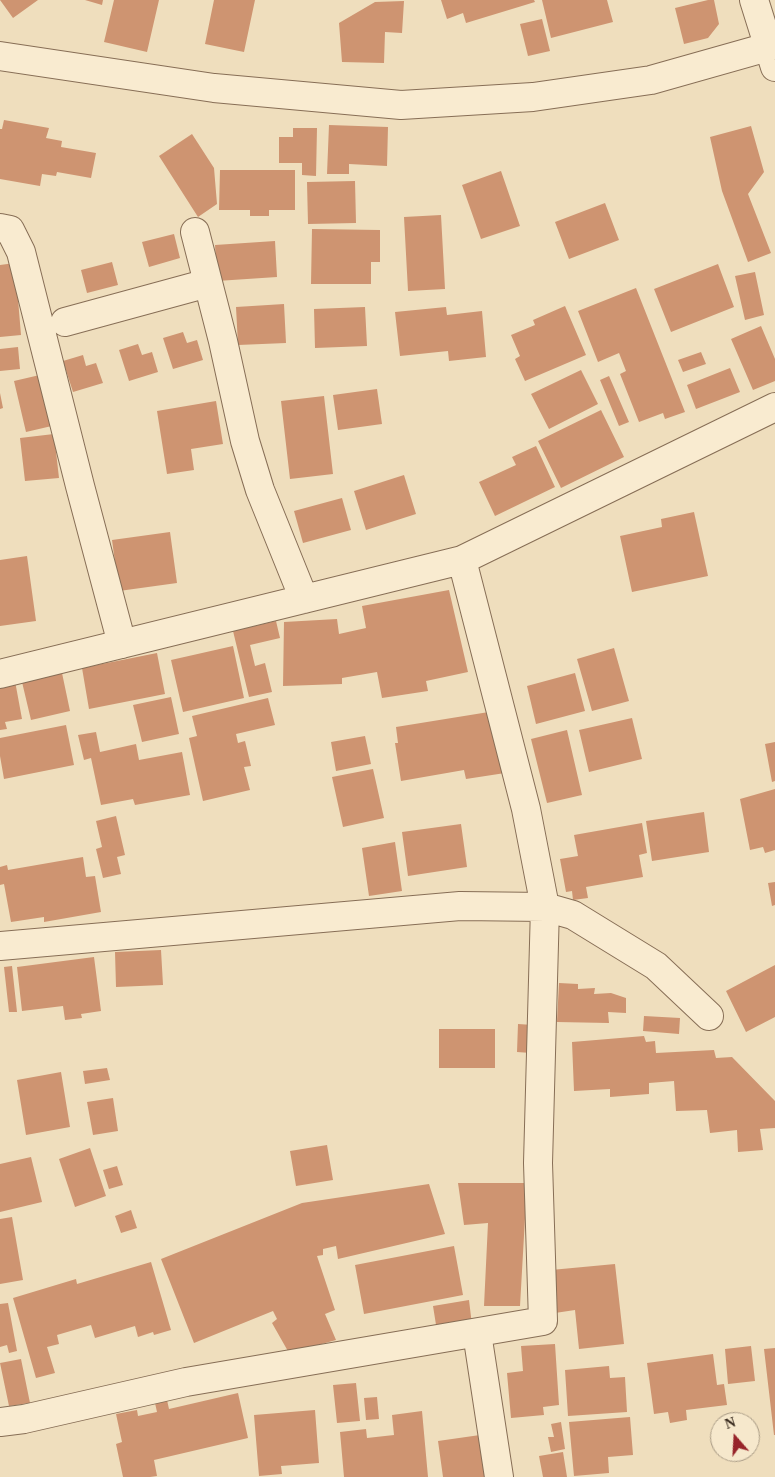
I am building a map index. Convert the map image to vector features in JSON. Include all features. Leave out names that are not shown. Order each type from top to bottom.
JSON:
[{"type":"street","points":[[0,56],[214,88],[401,105],[533,97],[651,80],[773,53],[754,0]]},
{"type":"street","points":[[0,228],[10,230],[21,252],[122,644]]},
{"type":"street","points":[[195,232],[223,341],[245,441],[260,490],[304,599]]},
{"type":"street","points":[[65,322],[208,282]]},
{"type":"street","points":[[0,674],[462,560],[775,408]]},
{"type":"street","points":[[0,1422],[24,1419],[186,1382],[543,1321],[538,1162],[545,907],[526,809],[462,560]]},
{"type":"street","points":[[0,946],[460,906],[545,907],[573,915],[656,966],[710,1016]]},
{"type":"street","points":[[477,1333],[499,1477]]},
{"type":"building","points":[[0,0],[38,0],[13,18]]},
{"type":"building","points":[[85,0],[103,0],[102,5]]},
{"type":"building","points":[[114,0],[159,0],[147,52],[104,42]]},
{"type":"building","points":[[214,0],[255,0],[244,52],[205,44]]},
{"type":"building","points":[[441,0],[534,0],[535,2],[466,23],[463,13],[447,19]]},
{"type":"building","points":[[542,0],[607,0],[613,22],[551,38]]},
{"type":"building","points":[[714,0],[719,24],[708,38],[684,44],[675,8]]},
{"type":"building","points":[[404,1],[402,33],[385,32],[384,63],[342,62],[339,23],[375,2]]},
{"type":"building","points":[[542,19],[550,51],[528,56],[520,24]]},
{"type":"building","points":[[4,120],[49,128],[46,138],[62,141],[61,147],[96,153],[91,178],[57,172],[56,176],[42,174],[40,186],[0,179],[0,129],[2,129]]},
{"type":"building","points":[[329,125],[388,127],[387,166],[349,164],[349,174],[327,174]]},
{"type":"building","points":[[751,126],[764,172],[748,194],[771,253],[748,262],[722,191],[710,137]]},
{"type":"building","points":[[293,128],[317,128],[316,176],[302,175],[302,163],[279,163],[279,137],[293,137]]},
{"type":"building","points":[[192,134],[214,168],[217,204],[198,217],[159,156]]},
{"type":"building","points":[[220,170],[295,170],[295,210],[269,210],[269,216],[250,216],[250,210],[219,210]]},
{"type":"building","points":[[501,171],[520,226],[481,239],[462,185]]},
{"type":"building","points":[[355,181],[356,223],[308,224],[307,182]]},
{"type":"building","points":[[605,203],[619,240],[569,259],[555,222]]},
{"type":"building","points":[[441,215],[445,289],[408,291],[404,217]]},
{"type":"building","points":[[312,229],[380,230],[380,262],[371,262],[371,284],[311,284]]},
{"type":"building","points":[[174,234],[180,258],[149,267],[142,242]]},
{"type":"building","points":[[275,241],[277,277],[217,281],[215,245]]},
{"type":"building","points":[[112,262],[118,285],[87,293],[81,270]]},
{"type":"building","points":[[15,263],[21,335],[0,337],[0,265]]},
{"type":"building","points":[[718,264],[734,307],[671,332],[654,289]]},
{"type":"building","points":[[755,272],[764,315],[745,320],[735,276]]},
{"type":"building","points":[[636,288],[685,412],[665,419],[663,413],[639,422],[620,374],[626,371],[619,353],[598,362],[578,311]]},
{"type":"building","points":[[284,304],[286,343],[238,345],[236,307]]},
{"type":"building","points":[[565,306],[586,355],[525,381],[515,359],[520,356],[511,335],[535,325],[533,320]]},
{"type":"building","points":[[365,307],[367,346],[315,348],[314,309]]},
{"type":"building","points":[[446,307],[447,315],[482,311],[486,357],[449,361],[448,351],[400,356],[395,312]]},
{"type":"building","points":[[761,326],[775,359],[775,381],[753,390],[731,339]]},
{"type":"building","points":[[183,332],[187,343],[197,340],[203,360],[173,369],[163,338]]},
{"type":"building","points":[[138,344],[142,355],[152,352],[158,372],[129,381],[119,350]]},
{"type":"building","points":[[18,347],[20,369],[0,371],[0,349]]},
{"type":"building","points":[[701,352],[706,364],[683,372],[678,360]]},
{"type":"building","points":[[83,355],[86,366],[96,363],[103,383],[73,392],[63,361]]},
{"type":"building","points":[[730,368],[740,392],[696,409],[687,385]]},
{"type":"building","points":[[581,370],[598,404],[549,429],[531,394]]},
{"type":"building","points":[[44,374],[56,425],[26,432],[14,381]]},
{"type":"building","points":[[609,376],[629,422],[619,426],[600,380]]},
{"type":"building","points":[[377,389],[382,424],[338,430],[333,395]]},
{"type":"building","points":[[0,393],[3,408],[0,409]]},
{"type":"building","points":[[324,396],[333,474],[290,479],[281,401]]},
{"type":"building","points":[[216,401],[223,444],[191,449],[194,470],[167,474],[157,411]]},
{"type":"building","points":[[601,410],[624,457],[561,488],[538,441]]},
{"type":"building","points":[[54,434],[59,478],[25,481],[20,438]]},
{"type":"building","points":[[536,446],[555,487],[495,516],[479,482],[516,465],[512,457]]},
{"type":"building","points":[[404,475],[416,514],[366,530],[354,491]]},
{"type":"building","points":[[342,498],[351,530],[303,543],[294,511]]},
{"type":"building","points":[[694,512],[708,576],[632,592],[620,536],[662,527],[661,519]]},
{"type":"building","points":[[170,532],[177,583],[119,591],[112,540]]},
{"type":"building","points":[[27,556],[36,621],[0,626],[0,560]]},
{"type":"building","points":[[449,590],[468,672],[426,681],[428,691],[382,698],[377,672],[342,678],[342,684],[283,686],[284,622],[337,619],[339,634],[366,628],[362,606]]},
{"type":"building","points":[[276,621],[280,638],[250,645],[255,666],[265,663],[272,692],[249,697],[233,631]]},
{"type":"building","points":[[233,646],[244,698],[183,712],[171,660]]},
{"type":"building","points":[[614,648],[629,701],[592,711],[577,659]]},
{"type":"building","points":[[157,653],[165,694],[89,709],[82,668]]},
{"type":"building","points":[[62,673],[70,711],[31,720],[22,682]]},
{"type":"building","points":[[575,673],[585,711],[536,724],[527,686]]},
{"type":"building","points":[[15,681],[22,719],[5,722],[7,729],[0,730],[0,684]]},
{"type":"building","points":[[171,697],[179,734],[142,742],[133,705]]},
{"type":"building","points":[[268,698],[275,725],[236,734],[238,743],[245,741],[251,766],[244,767],[250,790],[203,801],[189,738],[197,736],[192,716]]},
{"type":"building","points":[[495,711],[505,773],[466,779],[464,770],[401,781],[395,743],[398,743],[396,727]]},
{"type":"building","points":[[632,718],[642,759],[589,772],[579,730]]},
{"type":"building","points":[[66,725],[74,765],[4,779],[0,756],[0,738]]},
{"type":"building","points":[[567,730],[582,795],[547,803],[531,739]]},
{"type":"building","points":[[96,732],[100,752],[136,744],[139,760],[182,752],[190,795],[135,805],[133,799],[101,805],[91,758],[84,760],[78,735]]},
{"type":"building","points":[[365,736],[371,764],[336,771],[331,742]]},
{"type":"building","points":[[775,742],[775,781],[772,782],[765,744]]},
{"type":"building","points":[[373,769],[384,818],[343,827],[332,777]]},
{"type":"building","points":[[775,789],[775,850],[765,853],[763,847],[750,850],[740,799]]},
{"type":"building","points":[[704,812],[709,852],[652,861],[646,821]]},
{"type":"building","points":[[116,816],[125,855],[117,857],[121,874],[103,878],[96,849],[102,847],[96,821]]},
{"type":"building","points":[[642,823],[647,853],[639,855],[643,877],[586,887],[588,898],[573,900],[572,891],[566,892],[560,859],[578,856],[574,835]]},
{"type":"building","points":[[461,824],[467,867],[408,876],[402,832]]},
{"type":"building","points":[[395,842],[402,891],[369,896],[362,848]]},
{"type":"building","points":[[83,857],[86,877],[95,876],[101,912],[44,922],[44,917],[11,922],[4,884],[0,885],[0,867],[7,865],[8,870]]},
{"type":"building","points":[[775,882],[775,905],[772,906],[768,883]]},
{"type":"building","points":[[161,950],[163,985],[116,987],[115,952]]},
{"type":"building","points":[[94,957],[101,1011],[81,1014],[82,1018],[65,1020],[63,1006],[22,1011],[17,967]]},
{"type":"building","points":[[775,965],[775,1017],[746,1032],[726,991]]},
{"type":"building","points":[[12,966],[17,1012],[9,1012],[4,967]]},
{"type":"building","points":[[559,983],[578,984],[578,989],[595,988],[594,994],[611,993],[626,998],[626,1013],[608,1012],[609,1023],[557,1022]]},
{"type":"building","points":[[644,1016],[680,1018],[679,1034],[643,1031]]},
{"type":"building","points":[[518,1024],[533,1025],[531,1053],[517,1052]]},
{"type":"building","points":[[439,1029],[495,1029],[495,1068],[439,1068]]},
{"type":"building","points":[[644,1036],[646,1042],[655,1041],[656,1053],[714,1050],[716,1058],[732,1057],[775,1101],[775,1128],[760,1129],[763,1150],[738,1152],[737,1130],[710,1133],[707,1110],[676,1111],[674,1081],[649,1083],[649,1094],[610,1097],[610,1089],[574,1091],[572,1042]]},
{"type":"building","points":[[107,1068],[110,1080],[85,1084],[83,1071]]},
{"type":"building","points":[[61,1072],[70,1127],[26,1135],[17,1080]]},
{"type":"building","points":[[113,1098],[118,1131],[93,1135],[87,1102]]},
{"type":"building","points":[[327,1145],[333,1180],[296,1186],[290,1151]]},
{"type":"building","points":[[90,1148],[106,1196],[75,1207],[59,1159]]},
{"type":"building","points":[[31,1157],[42,1202],[0,1212],[0,1164]]},
{"type":"building","points":[[117,1166],[123,1185],[109,1189],[103,1170]]},
{"type":"building","points":[[458,1183],[527,1183],[520,1306],[484,1306],[488,1223],[464,1225]]},
{"type":"building","points":[[429,1184],[445,1234],[338,1259],[336,1246],[323,1249],[323,1255],[317,1256],[335,1310],[325,1314],[336,1340],[289,1353],[272,1323],[277,1319],[273,1311],[194,1343],[161,1259],[302,1203]]},
{"type":"building","points":[[131,1210],[137,1228],[121,1233],[115,1216]]},
{"type":"building","points":[[12,1217],[23,1280],[0,1284],[0,1219]]},
{"type":"building","points":[[454,1246],[463,1295],[364,1314],[355,1265]]},
{"type":"building","points":[[151,1262],[171,1330],[154,1335],[153,1332],[138,1337],[135,1326],[95,1338],[91,1325],[57,1335],[59,1344],[47,1347],[55,1373],[36,1378],[13,1298],[76,1279],[77,1284]]},
{"type":"building","points":[[615,1264],[624,1344],[579,1349],[575,1310],[555,1313],[551,1270]]},
{"type":"building","points":[[469,1300],[472,1325],[437,1331],[433,1306]]},
{"type":"building","points":[[8,1303],[17,1351],[9,1353],[7,1345],[0,1347],[0,1304]]},
{"type":"building","points":[[555,1344],[559,1405],[543,1407],[544,1415],[511,1418],[507,1373],[523,1371],[521,1346]]},
{"type":"building","points":[[751,1346],[755,1381],[728,1384],[725,1349]]},
{"type":"building","points":[[775,1348],[775,1435],[774,1435],[764,1349]]},
{"type":"building","points":[[713,1354],[717,1385],[724,1384],[727,1405],[686,1410],[687,1420],[670,1423],[668,1412],[654,1414],[647,1363]]},
{"type":"building","points":[[21,1359],[30,1403],[9,1406],[0,1363]]},
{"type":"building","points":[[609,1366],[610,1378],[625,1377],[627,1412],[568,1416],[565,1370]]},
{"type":"building","points":[[356,1383],[360,1421],[337,1423],[333,1385]]},
{"type":"building","points":[[238,1393],[248,1438],[154,1460],[157,1476],[123,1477],[116,1444],[122,1442],[116,1414],[137,1410],[138,1416],[157,1412],[155,1403],[167,1400],[169,1409]]},
{"type":"building","points":[[377,1397],[379,1419],[366,1420],[364,1398]]},
{"type":"building","points":[[315,1410],[319,1463],[281,1466],[282,1474],[259,1476],[254,1415]]},
{"type":"building","points":[[422,1411],[428,1477],[344,1477],[340,1432],[366,1429],[367,1438],[394,1435],[392,1415]]},
{"type":"building","points":[[630,1417],[633,1455],[608,1457],[609,1473],[574,1476],[569,1422]]},
{"type":"building","points":[[561,1422],[565,1449],[551,1452],[548,1437],[554,1437],[551,1424]]},
{"type":"building","points":[[487,1434],[493,1477],[443,1477],[438,1441]]},
{"type":"building","points":[[563,1452],[567,1477],[543,1477],[539,1456]]}]
